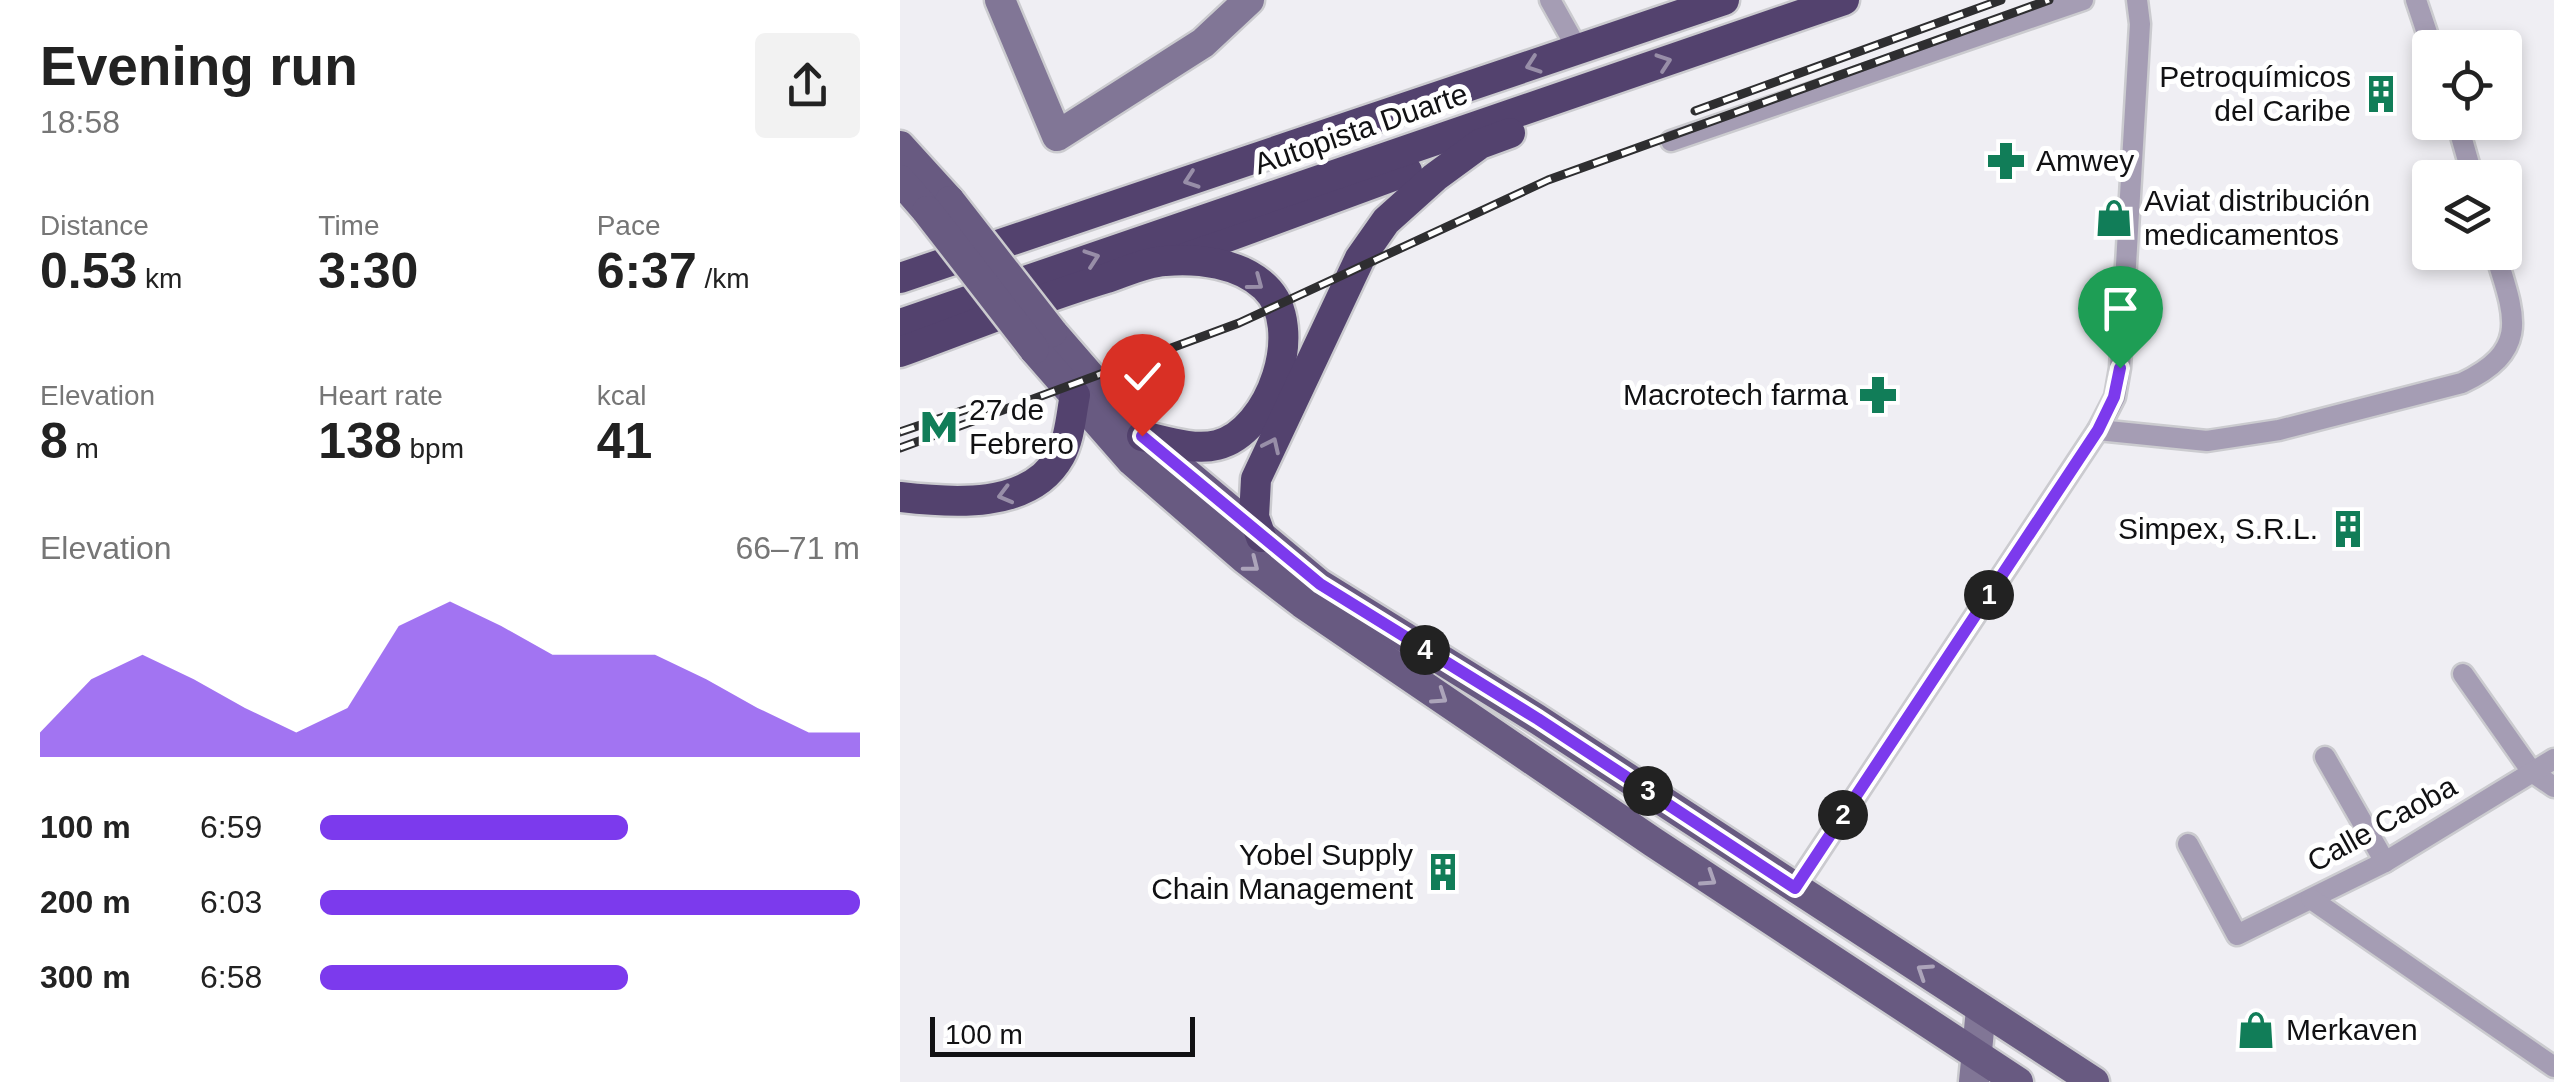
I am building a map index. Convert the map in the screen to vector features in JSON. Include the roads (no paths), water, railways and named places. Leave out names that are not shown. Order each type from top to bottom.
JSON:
[{"type":"highway","name":"Autopista Duarte","points":[[900,278],[1724,0]]},
{"type":"highway","name":"Autopista Duarte","points":[[900,324],[1844,0]]},
{"type":"highway","points":[[900,352],[1480,144],[1536,122],[1602,83]]},
{"type":"highway","points":[[1262,537],[1254,516],[1256,479],[1360,258],[1386,222],[1410,198],[1480,144]]},
{"type":"highway","points":[[1142,436],[1206,447],[1235,438],[1246,431],[1262,408],[1282,360],[1284,331],[1278,306],[1266,288],[1225,266],[1201,261],[1161,261]]},
{"type":"highway","points":[[900,497],[990,499],[1024,490],[1059,458],[1075,395]]},
{"type":"main road","points":[[1010,5],[1057,136],[1203,43],[1248,0]]},
{"type":"main road","points":[[900,146],[933,206],[1053,351],[1142,436],[1320,584],[2094,1082]]},
{"type":"main road","points":[[900,180],[933,206]]},
{"type":"main road","points":[[1053,351],[1075,395],[1132,460],[1244,559],[1302,603],[1975,1069],[2018,1082]]},
{"type":"main road","points":[[1482,726],[1500,697]]},
{"type":"main road","points":[[1975,1069],[1981,1009]]},
{"type":"street","points":[[1550,0],[1578,50]]},
{"type":"street","points":[[1671,142],[2083,0]]},
{"type":"street","points":[[1795,888],[2098,430],[2114,397],[2120,368],[2140,24],[2137,0]]},
{"type":"street","points":[[2416,0],[2426,30]]},
{"type":"street","points":[[2098,430],[2207,441],[2279,430],[2462,383],[2486,372],[2500,358],[2511,337],[2514,318],[2501,270]]},
{"type":"street","points":[[2463,674],[2532,772],[2554,787]]},
{"type":"street","points":[[2325,757],[2385,862]]},
{"type":"street","name":"Calle Caoba","points":[[2188,844],[2237,935],[2385,862],[2554,759]]},
{"type":"street","points":[[2311,899],[2554,1067]]},
{"type":"railway","points":[[1695,111],[2001,0]]},
{"type":"railway","points":[[900,448],[1239,323],[1548,180],[2049,0]]},
{"type":"railway","points":[[900,432],[988,402]]},
{"type":"place","name":"Petroquímicos del Caribe","points":[[2381,94]]},
{"type":"place","name":"Amwey","points":[[2006,161]]},
{"type":"place","name":"Aviat distribución medicamentos","points":[[2114,218]]},
{"type":"place","name":"Macrotech farma","points":[[1878,395]]},
{"type":"place","name":"27 de Febrero","points":[[939,427]]},
{"type":"place","name":"Simpex, S.R.L.","points":[[2348,529]]},
{"type":"place","name":"Yobel Supply Chain Management","points":[[1443,872]]},
{"type":"place","name":"Merkaven","points":[[2256,1030]]}]
